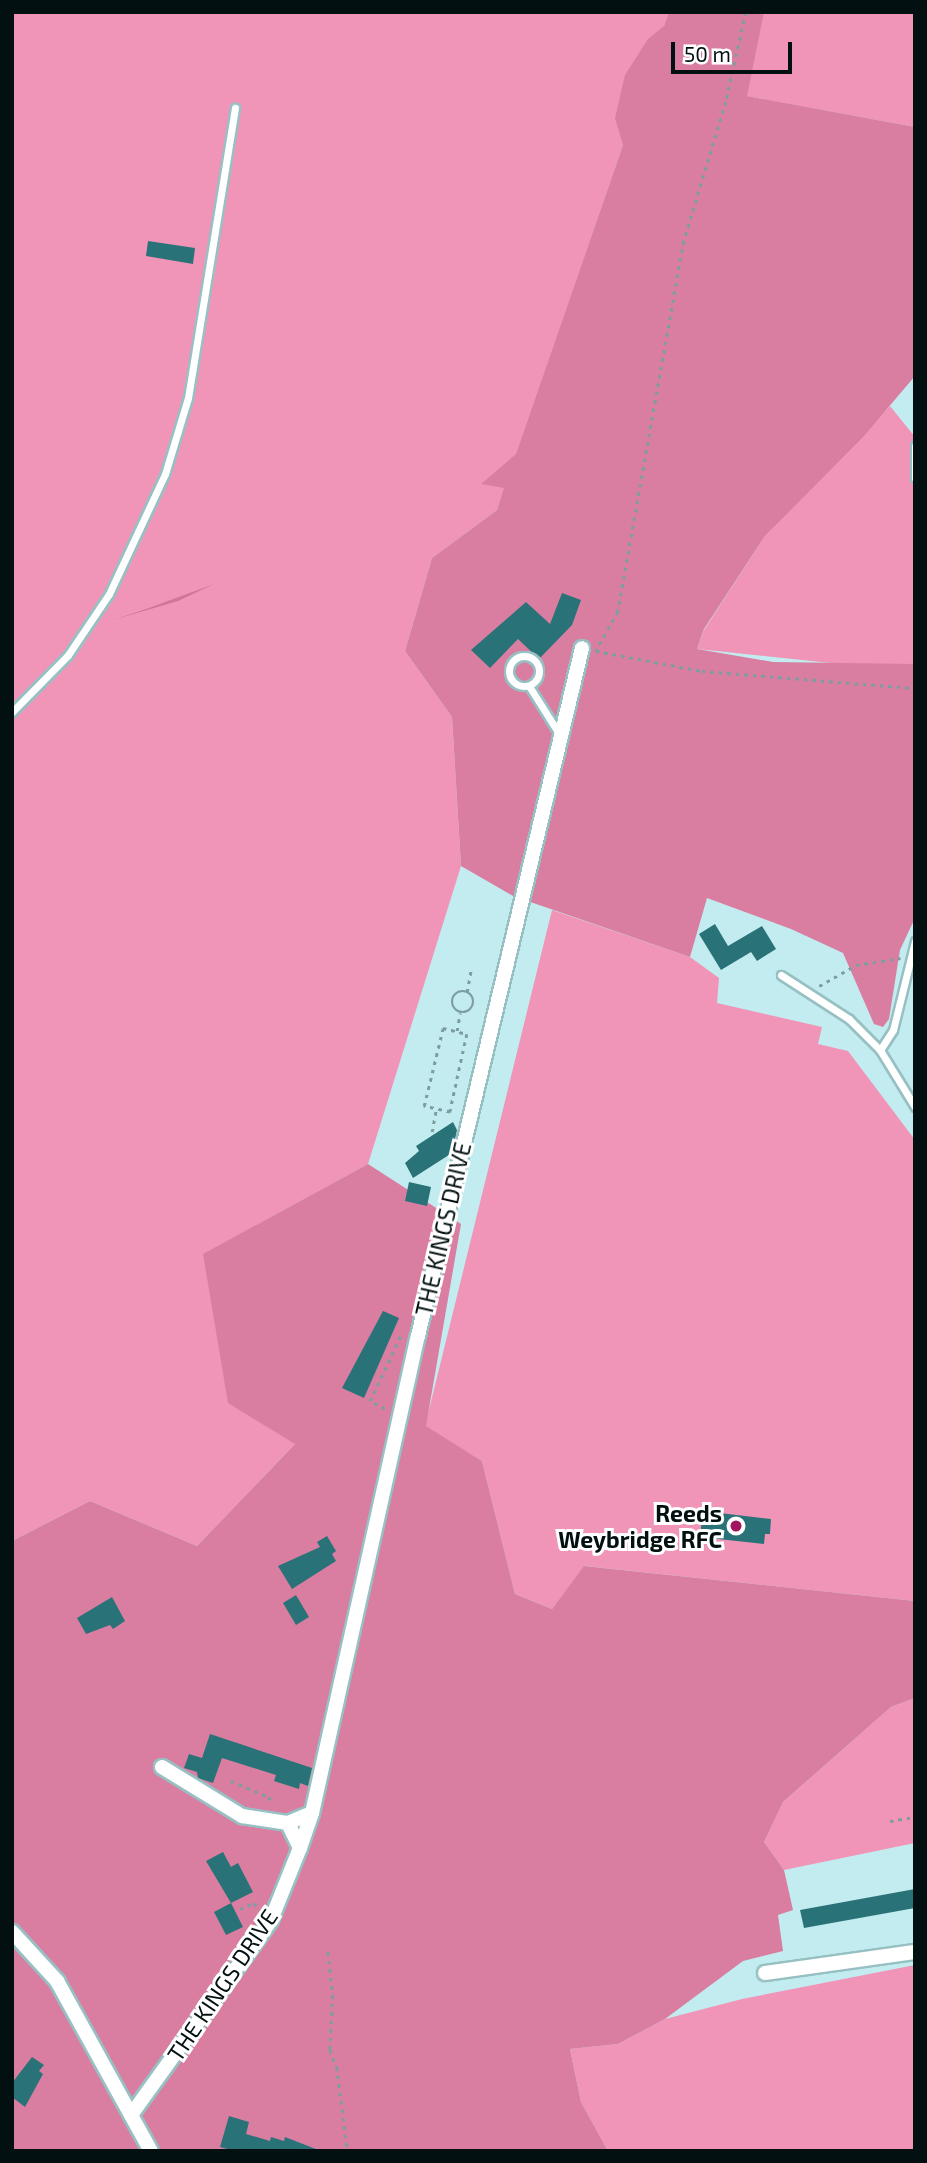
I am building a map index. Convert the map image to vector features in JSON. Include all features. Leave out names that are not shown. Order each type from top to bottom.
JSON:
[{"type":"street","name":"THE KINGS DRIVE","points":[[131,2115],[271,1920],[312,1813],[418,1336],[582,648]]},
{"type":"street","points":[[162,1768],[242,1816],[282,1823],[312,1813]]},
{"type":"street","points":[[282,1823],[300,1848]]},
{"type":"street","points":[[12,1932],[57,1981],[151,2151]]},
{"type":"street","points":[[765,1973],[915,1952]]},
{"type":"lane","points":[[12,712],[68,656],[109,594],[165,474],[188,398],[235,108]]},
{"type":"lane","points":[[915,446],[915,478]]},
{"type":"lane","points":[[519,657],[529,657],[538,666],[538,677],[529,686],[519,686],[510,677],[509,667],[519,657]]},
{"type":"lane","points":[[529,686],[560,735]]},
{"type":"lane","points":[[880,1050],[892,1030],[915,941]]},
{"type":"lane","points":[[781,975],[849,1019],[880,1050],[915,1107]]},
{"type":"path","points":[[746,12],[726,102],[684,241],[618,612],[596,651],[702,671],[915,688]]},
{"type":"path","points":[[809,993],[832,975],[856,965],[910,957]]},
{"type":"path","points":[[460,1013],[473,1005],[467,992],[471,969]]},
{"type":"path","points":[[457,1032],[460,1013],[452,1001],[459,992],[467,992]]},
{"type":"path","points":[[443,1028],[467,1034],[450,1112],[436,1109],[424,1106],[443,1028]]},
{"type":"path","points":[[432,1132],[436,1109]]},
{"type":"path","points":[[400,1417],[370,1401],[402,1332],[418,1336]]},
{"type":"path","points":[[231,1781],[269,1797],[282,1823]]},
{"type":"path","points":[[890,1821],[915,1817]]},
{"type":"path","points":[[240,1909],[254,1903],[271,1920]]},
{"type":"path","points":[[328,1952],[333,1995],[330,2050],[337,2067],[349,2139],[347,2147]]},
{"type":"shaded area","points":[[12,12],[669,12],[497,510],[432,558],[405,651],[452,717],[461,866],[368,1164],[204,1254],[295,1444],[197,1546],[90,1501],[12,1541]]},
{"type":"shaded area","points":[[669,12],[764,12],[747,96],[915,127],[915,376],[864,436],[765,536],[704,629],[697,649],[773,662],[915,664],[915,918],[900,950],[889,1019],[883,1027],[874,1024],[843,953],[791,929],[707,898],[690,957],[513,896],[461,866],[452,717],[405,651],[432,558],[497,510],[504,488],[481,484],[516,454],[623,145],[615,118],[625,75],[648,39],[664,26]]},
{"type":"shaded area","points":[[761,12],[915,12],[915,127],[746,96]]},
{"type":"shaded area","points":[[890,406],[915,437],[915,672],[697,649],[704,630],[765,536]]},
{"type":"shaded area","points":[[214,584],[178,601],[113,620],[149,608]]},
{"type":"shaded area","points":[[552,910],[690,957],[719,978],[717,1003],[822,1027],[818,1044],[848,1051],[915,1140],[915,1601],[585,1566],[552,1609],[515,1594],[482,1461],[425,1426]]},
{"type":"shaded area","points":[[368,1164],[461,1224],[426,1426],[482,1461],[515,1594],[552,1609],[584,1566],[915,1601],[915,1698],[891,1707],[783,1802],[764,1842],[784,1870],[793,1910],[778,1915],[783,1951],[743,1961],[665,2019],[618,2044],[570,2049],[581,2102],[608,2151],[12,2151],[12,1541],[90,1501],[197,1546],[295,1444],[228,1403],[203,1254]]},
{"type":"shaded area","points":[[915,1698],[915,1843],[784,1870],[764,1842],[783,1802],[891,1707]]},
{"type":"shaded area","points":[[915,1965],[915,2151],[608,2151],[581,2102],[570,2049],[618,2044],[665,2019],[742,1999]]},
{"type":"building","points":[[148,241],[195,248],[193,264],[146,256]]},
{"type":"building","points":[[562,593],[581,600],[572,625],[539,659],[518,639],[490,668],[471,650],[526,602],[550,624]]},
{"type":"building","points":[[715,924],[728,946],[762,926],[776,949],[757,961],[751,952],[721,970],[699,934]]},
{"type":"building","points":[[453,1122],[457,1130],[452,1153],[413,1178],[405,1163],[419,1151],[416,1146]]},
{"type":"building","points":[[409,1182],[431,1187],[427,1206],[405,1201]]},
{"type":"building","points":[[383,1311],[399,1318],[364,1398],[342,1388]]},
{"type":"building","name":"Reeds Weybridge RFC","points":[[703,1511],[771,1519],[770,1534],[765,1534],[764,1544],[700,1537]]},
{"type":"building","points":[[327,1536],[336,1551],[332,1554],[336,1561],[292,1589],[278,1566],[320,1547],[317,1542]]},
{"type":"building","points":[[296,1595],[309,1617],[296,1625],[283,1603]]},
{"type":"building","points":[[112,1597],[125,1621],[113,1629],[110,1625],[86,1634],[77,1618]]},
{"type":"building","points":[[210,1734],[312,1768],[308,1786],[300,1783],[299,1789],[274,1781],[276,1775],[222,1758],[213,1783],[198,1778],[197,1772],[184,1768],[189,1754],[202,1758]]},
{"type":"building","points":[[223,1852],[231,1867],[238,1863],[253,1892],[231,1903],[206,1861]]},
{"type":"building","points":[[915,1889],[915,1908],[804,1928],[800,1910]]},
{"type":"building","points":[[231,1903],[243,1927],[226,1935],[214,1912]]},
{"type":"building","points":[[32,2057],[44,2065],[39,2071],[43,2074],[25,2107],[12,2097],[12,2083]]},
{"type":"building","points":[[229,2116],[249,2122],[246,2134],[270,2141],[271,2137],[284,2141],[285,2137],[321,2151],[235,2151],[220,2147]]},
{"type":"place","name":"Reeds Weybridge RFC","points":[[736,1526]]}]
